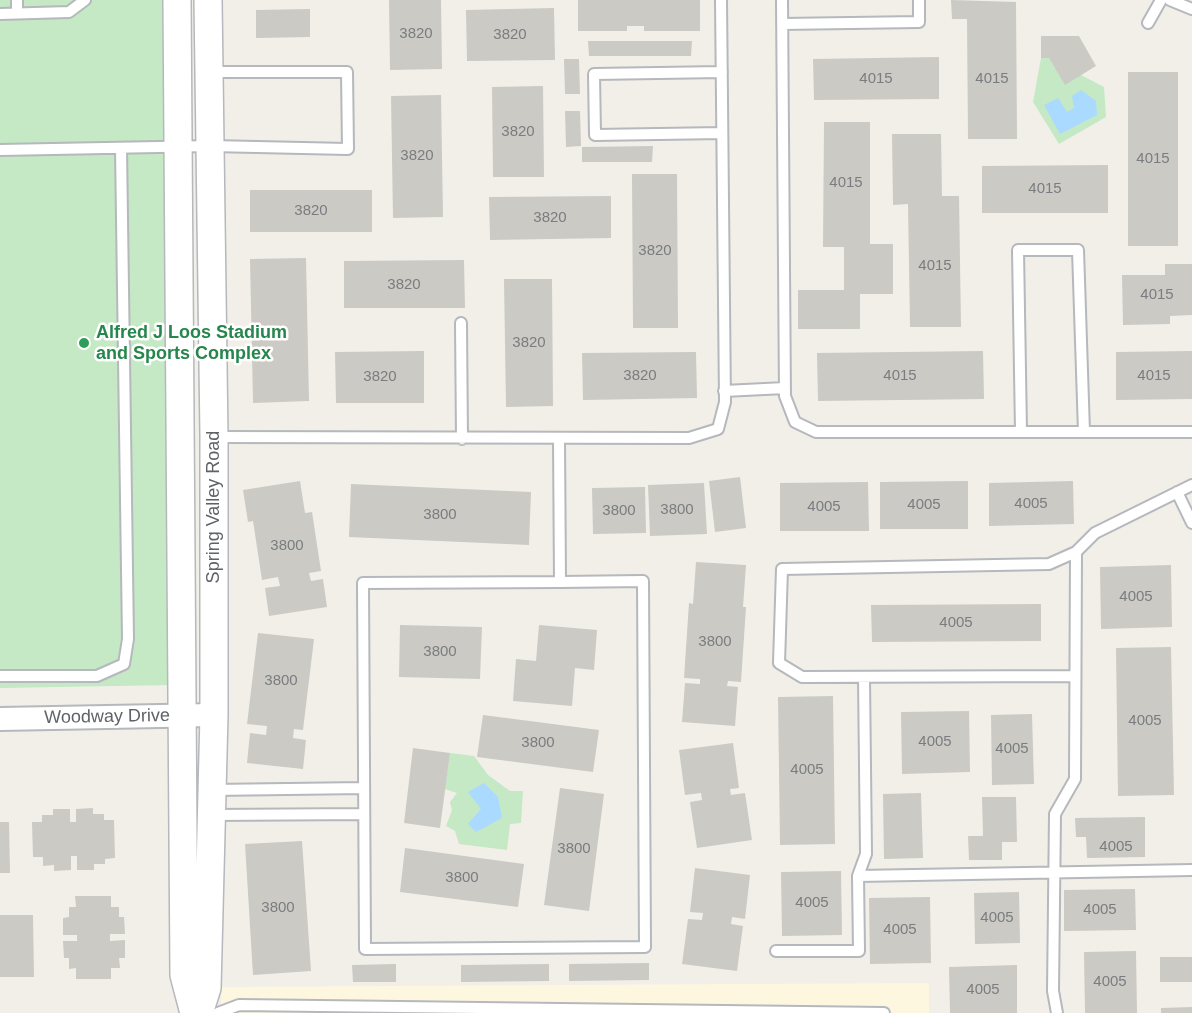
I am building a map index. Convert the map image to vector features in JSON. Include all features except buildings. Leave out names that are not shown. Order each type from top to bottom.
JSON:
[{"type":"street","name":"Spring Valley Road","points":[[177,0],[180,147],[184,975],[194,1013]]},
{"type":"street","name":"Spring Valley Road","points":[[199,1013],[207,987],[214,715],[214,437],[208,0]]},
{"type":"street","name":"Woodway Drive","points":[[0,719],[214,715]]},
{"type":"lane","points":[[17,0],[17,13]]},
{"type":"lane","points":[[0,14],[69,12],[85,0]]},
{"type":"lane","points":[[214,437],[689,438],[718,429],[724,391],[722,0]]},
{"type":"lane","points":[[782,0],[785,388],[795,422],[816,432],[1192,432]]},
{"type":"lane","points":[[782,24],[919,22],[919,0]]},
{"type":"lane","points":[[1148,23],[1161,0]]},
{"type":"lane","points":[[1170,0],[1192,9]]},
{"type":"lane","points":[[0,150],[211,146],[348,149],[347,72],[210,72]]},
{"type":"lane","points":[[722,72],[594,74],[595,135],[722,133]]},
{"type":"lane","points":[[0,676],[98,676],[124,664],[128,639],[121,148]]},
{"type":"lane","points":[[1021,432],[1018,250],[1078,250],[1084,432]]},
{"type":"lane","points":[[461,323],[462,439]]},
{"type":"lane","points":[[724,391],[785,388]]},
{"type":"lane","points":[[559,439],[560,582]]},
{"type":"lane","points":[[1075,676],[802,677],[779,663],[782,569],[1049,564],[1076,552],[1095,533],[1192,485]]},
{"type":"lane","points":[[1178,492],[1192,523]]},
{"type":"lane","points":[[1057,1013],[1053,991],[1055,814],[1075,779],[1076,552]]},
{"type":"lane","points":[[643,581],[645,947],[365,949],[363,583],[560,582],[643,581]]},
{"type":"lane","points":[[776,951],[859,951],[858,876],[866,854],[864,678]]},
{"type":"lane","points":[[211,802],[364,788]]},
{"type":"lane","points":[[211,802],[364,814]]},
{"type":"lane","points":[[858,876],[1192,870]]},
{"type":"lane","points":[[218,1013],[239,1005],[280,1009],[885,1013]]},
{"type":"shaded area","points":[[929,983],[929,1013],[221,1013],[221,987]]},
{"type":"green space","name":"Alfred J Loos Stadium and Sports Complex","points":[[0,0],[166,0],[172,685],[0,688]]},
{"type":"green space","points":[[1041,58],[1049,58],[1065,84],[1081,75],[1104,87],[1106,117],[1059,144],[1033,102]]},
{"type":"green space","points":[[450,753],[474,756],[488,775],[510,791],[523,791],[521,823],[510,824],[507,850],[459,844],[455,831],[446,826],[452,810],[450,802],[457,793],[445,789]]},
{"type":"water","points":[[1081,90],[1096,101],[1097,115],[1060,134],[1044,105],[1058,98],[1067,112],[1074,108],[1072,96]]},
{"type":"water","points":[[484,783],[498,797],[502,818],[476,832],[468,824],[481,809],[468,792]]},
{"type":"place","name":"Alfred J Loos Stadium and Sports Complex","points":[[84,343]]}]
